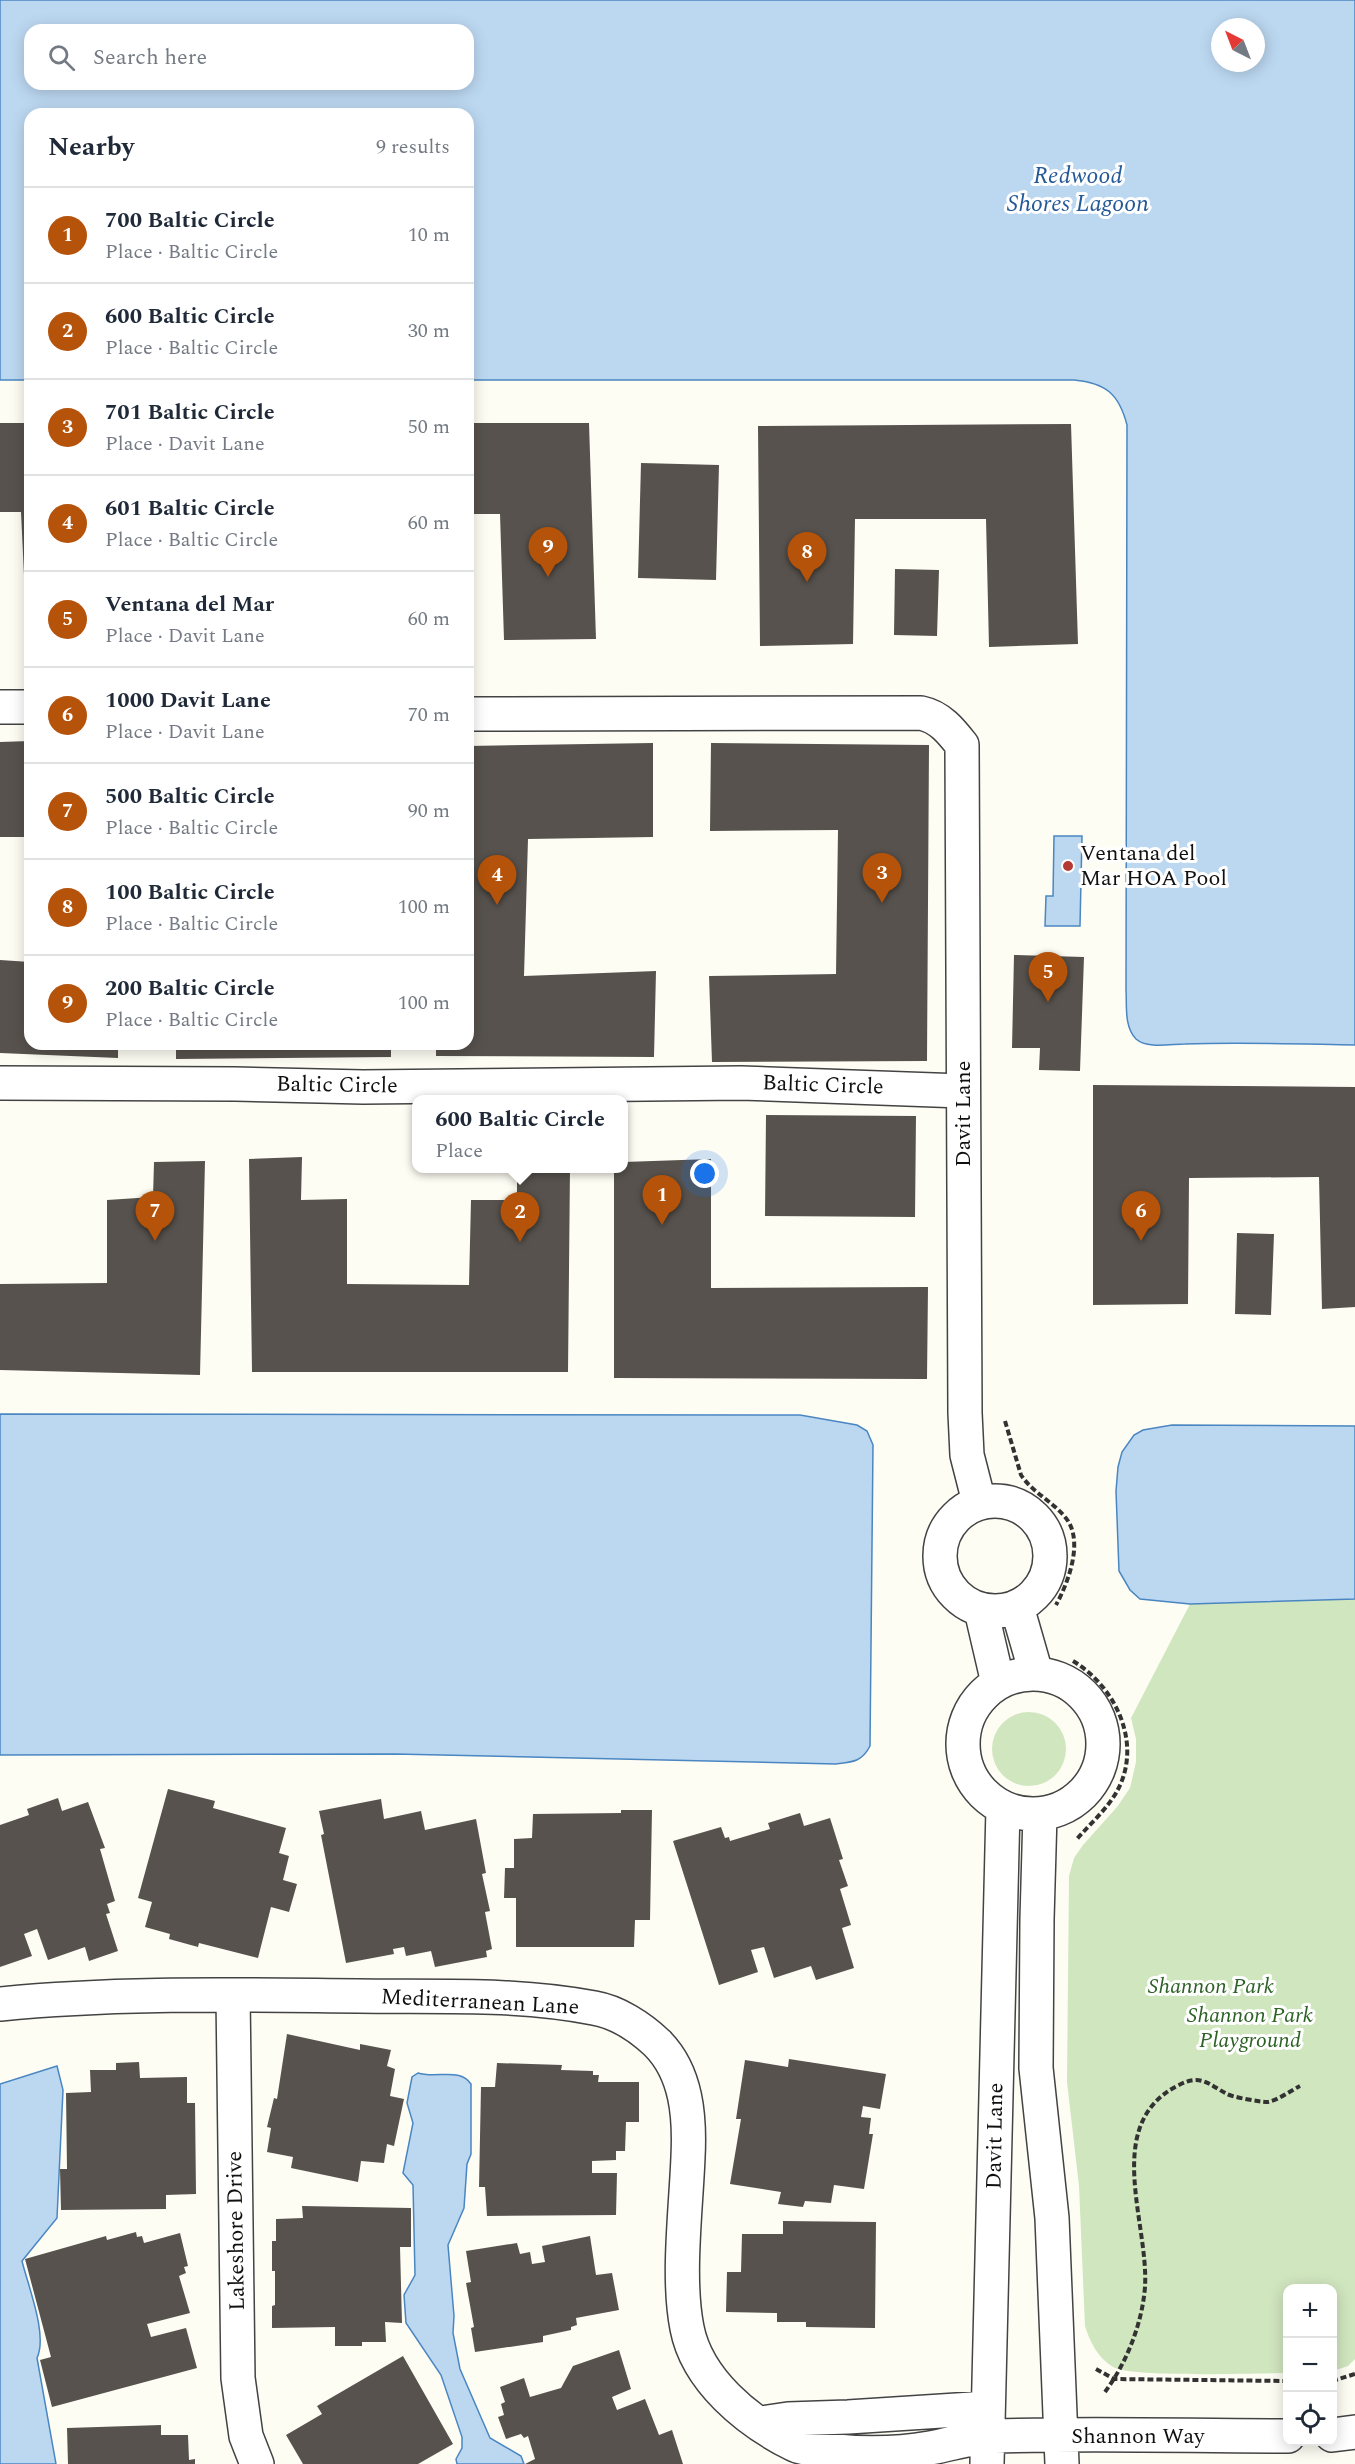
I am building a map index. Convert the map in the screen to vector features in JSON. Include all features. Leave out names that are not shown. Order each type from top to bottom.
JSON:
[{"type":"street","points":[[0,707],[24,707]]},
{"type":"street","name":"Davit Lane","points":[[474,714],[870,712],[930,715],[949,730],[962,745],[964,752],[962,1091],[965,1413],[967,1455],[979,1502]]},
{"type":"street","name":"Baltic Circle","points":[[0,1083],[363,1087],[741,1083],[962,1091]]},
{"type":"street","points":[[998,1500],[1016,1504],[1032,1514],[1047,1537],[1050,1546],[1050,1564],[1044,1582],[1033,1596],[1017,1606],[999,1611],[981,1610],[965,1603],[951,1591],[943,1575],[939,1557],[941,1539],[950,1523],[963,1510],[979,1502],[998,1500]]},
{"type":"street","points":[[1017,1606],[1036,1674]]},
{"type":"street","points":[[981,1610],[998,1683]]},
{"type":"street","points":[[1036,1674],[1059,1678],[1079,1690],[1094,1708],[1102,1729],[1104,1753],[1096,1776],[1083,1795],[1063,1808],[1040,1814],[1022,1814],[1003,1808],[985,1796],[972,1779],[964,1759],[963,1737],[969,1716],[981,1697],[998,1683],[1016,1676],[1036,1674]]},
{"type":"street","name":"Davit Lane","points":[[988,2436],[1003,1808]]},
{"type":"street","name":"Davit Lane","points":[[1040,1814],[1036,2068],[1052,2218],[1062,2450]]},
{"type":"street","name":"Mediterranean Lane","points":[[0,2004],[93,1996],[232,1995],[520,1999],[596,2008],[614,2014],[647,2035],[667,2054],[680,2078],[690,2123],[683,2295],[688,2332],[699,2360],[719,2390],[761,2423],[797,2446],[849,2453],[876,2453],[927,2449],[988,2436]]},
{"type":"street","name":"Lakeshore Drive","points":[[232,1995],[238,2378],[246,2436],[257,2464]]},
{"type":"street","points":[[1337,2434],[1355,2432]]},
{"type":"street","name":"Shannon Way","points":[[988,2436],[1062,2450],[1283,2436]]},
{"type":"path","points":[[1105,2392],[1122,2367],[1136,2333],[1145,2285],[1134,2159],[1137,2136],[1144,2118],[1159,2099],[1178,2085],[1201,2080],[1214,2084],[1228,2095],[1267,2102],[1300,2086]]},
{"type":"path","points":[[1337,2379],[1355,2374]]},
{"type":"path","points":[[1114,2379],[1283,2381]]},
{"type":"green space","name":"Shannon Park","points":[[1355,1599],[1355,2359],[1348,2366],[1337,2370],[1337,2284],[1283,2284],[1283,2373],[1168,2374],[1124,2370],[1113,2367],[1103,2359],[1089,2338],[1085,2326],[1079,2186],[1067,2082],[1069,1876],[1074,1858],[1083,1845],[1117,1807],[1130,1788],[1136,1762],[1136,1739],[1131,1718],[1190,1604]]},
{"type":"green space","points":[[1029,1712],[1043,1715],[1055,1723],[1063,1735],[1066,1749],[1063,1763],[1055,1775],[1043,1783],[1029,1786],[1015,1783],[1003,1775],[995,1763],[992,1749],[995,1735],[1003,1723],[1015,1715]]},
{"type":"water","name":"Redwood Shores Lagoon","points":[[0,0],[1355,0],[1355,1045],[1206,1043],[1153,1045],[1136,1039],[1130,1029],[1126,990],[1127,425],[1120,405],[1103,387],[1074,380],[474,380],[474,108],[24,108],[24,380],[0,380]]},
{"type":"water","name":"Ventana del Mar HOA Pool","points":[[1054,836],[1082,836],[1080,926],[1045,926],[1046,896],[1053,896]]},
{"type":"water","points":[[0,1414],[800,1415],[857,1425],[867,1431],[873,1445],[870,1746],[860,1758],[852,1762],[836,1764],[395,1754],[0,1755]]},
{"type":"water","points":[[1172,1425],[1355,1426],[1355,1599],[1190,1604],[1140,1599],[1130,1590],[1119,1571],[1116,1491],[1118,1467],[1122,1452],[1134,1435],[1143,1430]]},
{"type":"water","points":[[57,2066],[63,2090],[57,2218],[22,2261],[39,2324],[40,2348],[37,2358],[56,2464],[0,2464],[0,2084]]},
{"type":"water","points":[[418,2073],[461,2076],[471,2084],[471,2154],[467,2164],[464,2208],[448,2245],[454,2316],[453,2333],[460,2369],[490,2438],[521,2456],[524,2464],[457,2464],[456,2459],[462,2448],[462,2437],[441,2375],[406,2323],[404,2295],[415,2275],[413,2185],[403,2173],[413,2123],[407,2103],[412,2077]]},
{"type":"building","points":[[0,423],[24,423],[24,575],[21,512],[0,512]]},
{"type":"building","points":[[474,423],[589,423],[596,639],[504,640],[500,514],[474,514]]},
{"type":"building","points":[[1071,424],[1078,644],[989,647],[986,519],[855,519],[853,644],[760,646],[758,426]]},
{"type":"building","points":[[641,463],[719,465],[716,580],[638,578]]},
{"type":"building","points":[[895,569],[939,570],[937,636],[894,635]]},
{"type":"building","points":[[24,741],[24,837],[0,837],[0,742]]},
{"type":"building","points":[[653,743],[653,837],[528,839],[524,976],[656,971],[654,1057],[436,1056],[436,1050],[474,1050],[474,746]]},
{"type":"building","points":[[711,743],[929,745],[927,1061],[712,1062],[709,976],[836,974],[838,830],[710,831]]},
{"type":"building","points":[[1014,955],[1084,957],[1080,1071],[1039,1070],[1040,1048],[1012,1048]]},
{"type":"building","points":[[0,960],[24,962],[24,1050],[118,1050],[118,1058],[0,1053]]},
{"type":"building","points":[[176,1050],[391,1050],[391,1057],[176,1059]]},
{"type":"building","points":[[1093,1085],[1355,1087],[1355,1307],[1322,1309],[1319,1177],[1189,1178],[1188,1304],[1093,1305]]},
{"type":"building","points":[[766,1115],[916,1116],[915,1217],[765,1216]]},
{"type":"building","points":[[302,1157],[301,1200],[347,1199],[347,1284],[469,1285],[471,1200],[517,1200],[517,1173],[570,1173],[568,1372],[252,1372],[249,1159]]},
{"type":"building","points":[[711,1159],[711,1288],[928,1287],[927,1379],[614,1378],[614,1173],[628,1173],[628,1162]]},
{"type":"building","points":[[205,1161],[200,1375],[0,1370],[0,1284],[107,1283],[107,1200],[153,1197],[154,1162]]},
{"type":"building","points":[[1237,1233],[1274,1234],[1271,1315],[1235,1314]]},
{"type":"building","points":[[168,1789],[215,1801],[213,1808],[286,1828],[279,1853],[289,1856],[283,1880],[297,1884],[289,1912],[271,1907],[258,1958],[199,1943],[198,1947],[169,1939],[170,1934],[145,1927],[152,1902],[138,1898]]},
{"type":"building","points":[[58,1798],[62,1811],[88,1802],[105,1848],[100,1849],[115,1901],[107,1904],[110,1913],[106,1914],[118,1951],[89,1961],[85,1947],[48,1960],[37,1929],[24,1934],[32,1956],[0,1967],[0,1825],[29,1815],[27,1809]]},
{"type":"building","points":[[381,1799],[384,1819],[421,1811],[425,1830],[476,1819],[486,1873],[482,1874],[490,1911],[485,1912],[492,1949],[486,1951],[487,1957],[435,1967],[431,1951],[406,1956],[404,1947],[393,1949],[394,1954],[346,1963],[321,1835],[324,1834],[319,1811]]},
{"type":"building","points":[[621,1810],[652,1810],[650,1920],[635,1920],[634,1947],[516,1947],[516,1898],[504,1898],[505,1868],[514,1868],[514,1839],[532,1838],[533,1814],[621,1813]]},
{"type":"building","points":[[800,1813],[804,1826],[830,1818],[843,1859],[839,1860],[848,1886],[840,1889],[851,1925],[842,1928],[854,1968],[816,1980],[811,1966],[774,1978],[764,1947],[751,1950],[758,1972],[719,1985],[673,1841],[721,1827],[725,1838],[729,1837],[730,1841],[770,1829],[768,1823]]},
{"type":"building","points":[[287,2034],[360,2050],[360,2044],[391,2050],[387,2066],[395,2069],[390,2096],[404,2099],[394,2146],[387,2144],[384,2163],[361,2161],[358,2182],[291,2168],[293,2157],[267,2152],[271,2128],[267,2127],[274,2098],[277,2099]]},
{"type":"building","points":[[789,2059],[886,2074],[880,2109],[863,2106],[861,2117],[871,2118],[869,2134],[873,2134],[864,2189],[834,2185],[831,2203],[805,2201],[803,2207],[778,2204],[781,2192],[730,2184],[741,2119],[736,2119],[745,2060],[788,2067]]},
{"type":"building","points":[[139,2062],[140,2078],[187,2077],[187,2103],[195,2103],[196,2194],[166,2195],[166,2209],[61,2210],[60,2169],[67,2169],[66,2093],[91,2092],[90,2070],[116,2070],[116,2063]]},
{"type":"building","points":[[497,2063],[562,2065],[561,2070],[593,2071],[593,2075],[599,2075],[598,2082],[639,2082],[639,2122],[626,2122],[625,2151],[616,2151],[616,2160],[592,2161],[592,2173],[617,2173],[616,2215],[487,2216],[485,2187],[479,2187],[481,2087],[495,2087]]},
{"type":"building","points":[[302,2206],[411,2208],[411,2247],[400,2247],[402,2323],[385,2322],[386,2342],[362,2342],[362,2346],[335,2346],[335,2327],[272,2328],[275,2271],[272,2271],[272,2241],[276,2241],[276,2219],[303,2218]]},
{"type":"building","points":[[783,2221],[876,2222],[875,2328],[806,2327],[806,2322],[777,2322],[777,2313],[726,2312],[727,2272],[741,2272],[742,2234],[783,2234]]},
{"type":"building","points":[[136,2232],[137,2237],[142,2236],[144,2243],[180,2233],[188,2266],[184,2267],[186,2273],[179,2276],[190,2313],[147,2324],[151,2337],[186,2328],[197,2368],[52,2407],[40,2360],[51,2357],[25,2259],[106,2236],[107,2240]]},
{"type":"building","points":[[590,2236],[596,2275],[612,2273],[619,2310],[576,2318],[577,2325],[571,2327],[571,2330],[543,2336],[543,2342],[475,2352],[471,2328],[474,2327],[466,2283],[471,2282],[466,2251],[517,2243],[520,2254],[530,2252],[532,2264],[545,2262],[542,2246]]},
{"type":"building","points":[[619,2350],[631,2389],[612,2397],[617,2410],[645,2399],[659,2435],[672,2430],[683,2464],[525,2464],[535,2459],[528,2436],[524,2438],[521,2434],[506,2439],[498,2417],[504,2415],[501,2404],[505,2402],[500,2387],[524,2378],[530,2397],[561,2388],[573,2366]]},
{"type":"building","points":[[403,2356],[453,2444],[418,2464],[303,2464],[286,2435],[322,2414],[317,2406]]},
{"type":"building","points":[[161,2425],[161,2435],[188,2435],[189,2460],[195,2459],[195,2464],[68,2464],[67,2428]]},
{"type":"place","name":"200 Baltic Circle","points":[[548,577]]},
{"type":"place","name":"100 Baltic Circle","points":[[807,582]]},
{"type":"place","name":"Ventana del Mar HOA Pool","points":[[1068,866]]},
{"type":"place","name":"701 Baltic Circle","points":[[882,903]]},
{"type":"place","name":"601 Baltic Circle","points":[[497,905]]},
{"type":"place","name":"Ventana del Mar","points":[[1048,1002]]},
{"type":"place","name":"700 Baltic Circle","points":[[662,1225]]},
{"type":"place","name":"500 Baltic Circle","points":[[155,1241]]},
{"type":"place","name":"1000 Davit Lane","points":[[1141,1241]]},
{"type":"place","name":"600 Baltic Circle","points":[[520,1242]]},
{"type":"park label","name":"Shannon Park Playground","points":[[1250,2028]]}]
